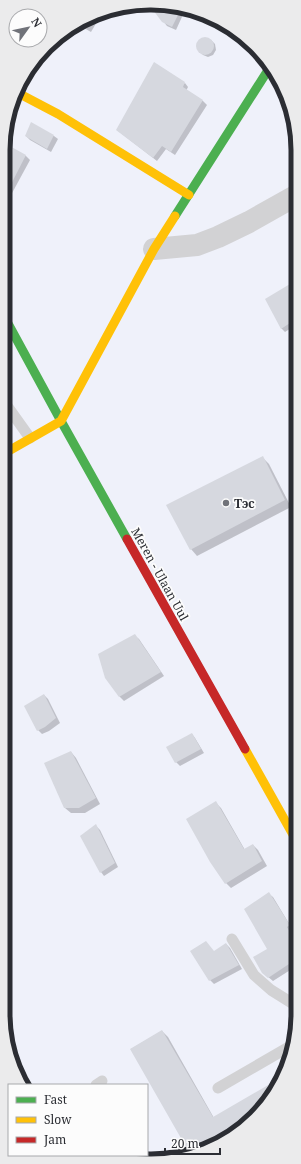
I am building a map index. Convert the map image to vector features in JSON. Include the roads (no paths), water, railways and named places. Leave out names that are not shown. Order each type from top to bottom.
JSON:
[{"type":"street","points":[[10,450],[61,421],[154,249],[267,72]]},
{"type":"street","points":[[22,95],[58,114],[189,195]]},
{"type":"street","points":[[154,249],[197,245],[249,222],[291,198]]},
{"type":"street","name":"Meren - Ulaan Uul","points":[[10,327],[291,831]]},
{"type":"lane","points":[[10,410],[30,438]]},
{"type":"lane","points":[[232,939],[254,975],[271,990],[291,1002]]},
{"type":"lane","points":[[218,1088],[286,1048]]},
{"type":"place","name":"Тэс","points":[[226,503]]}]
